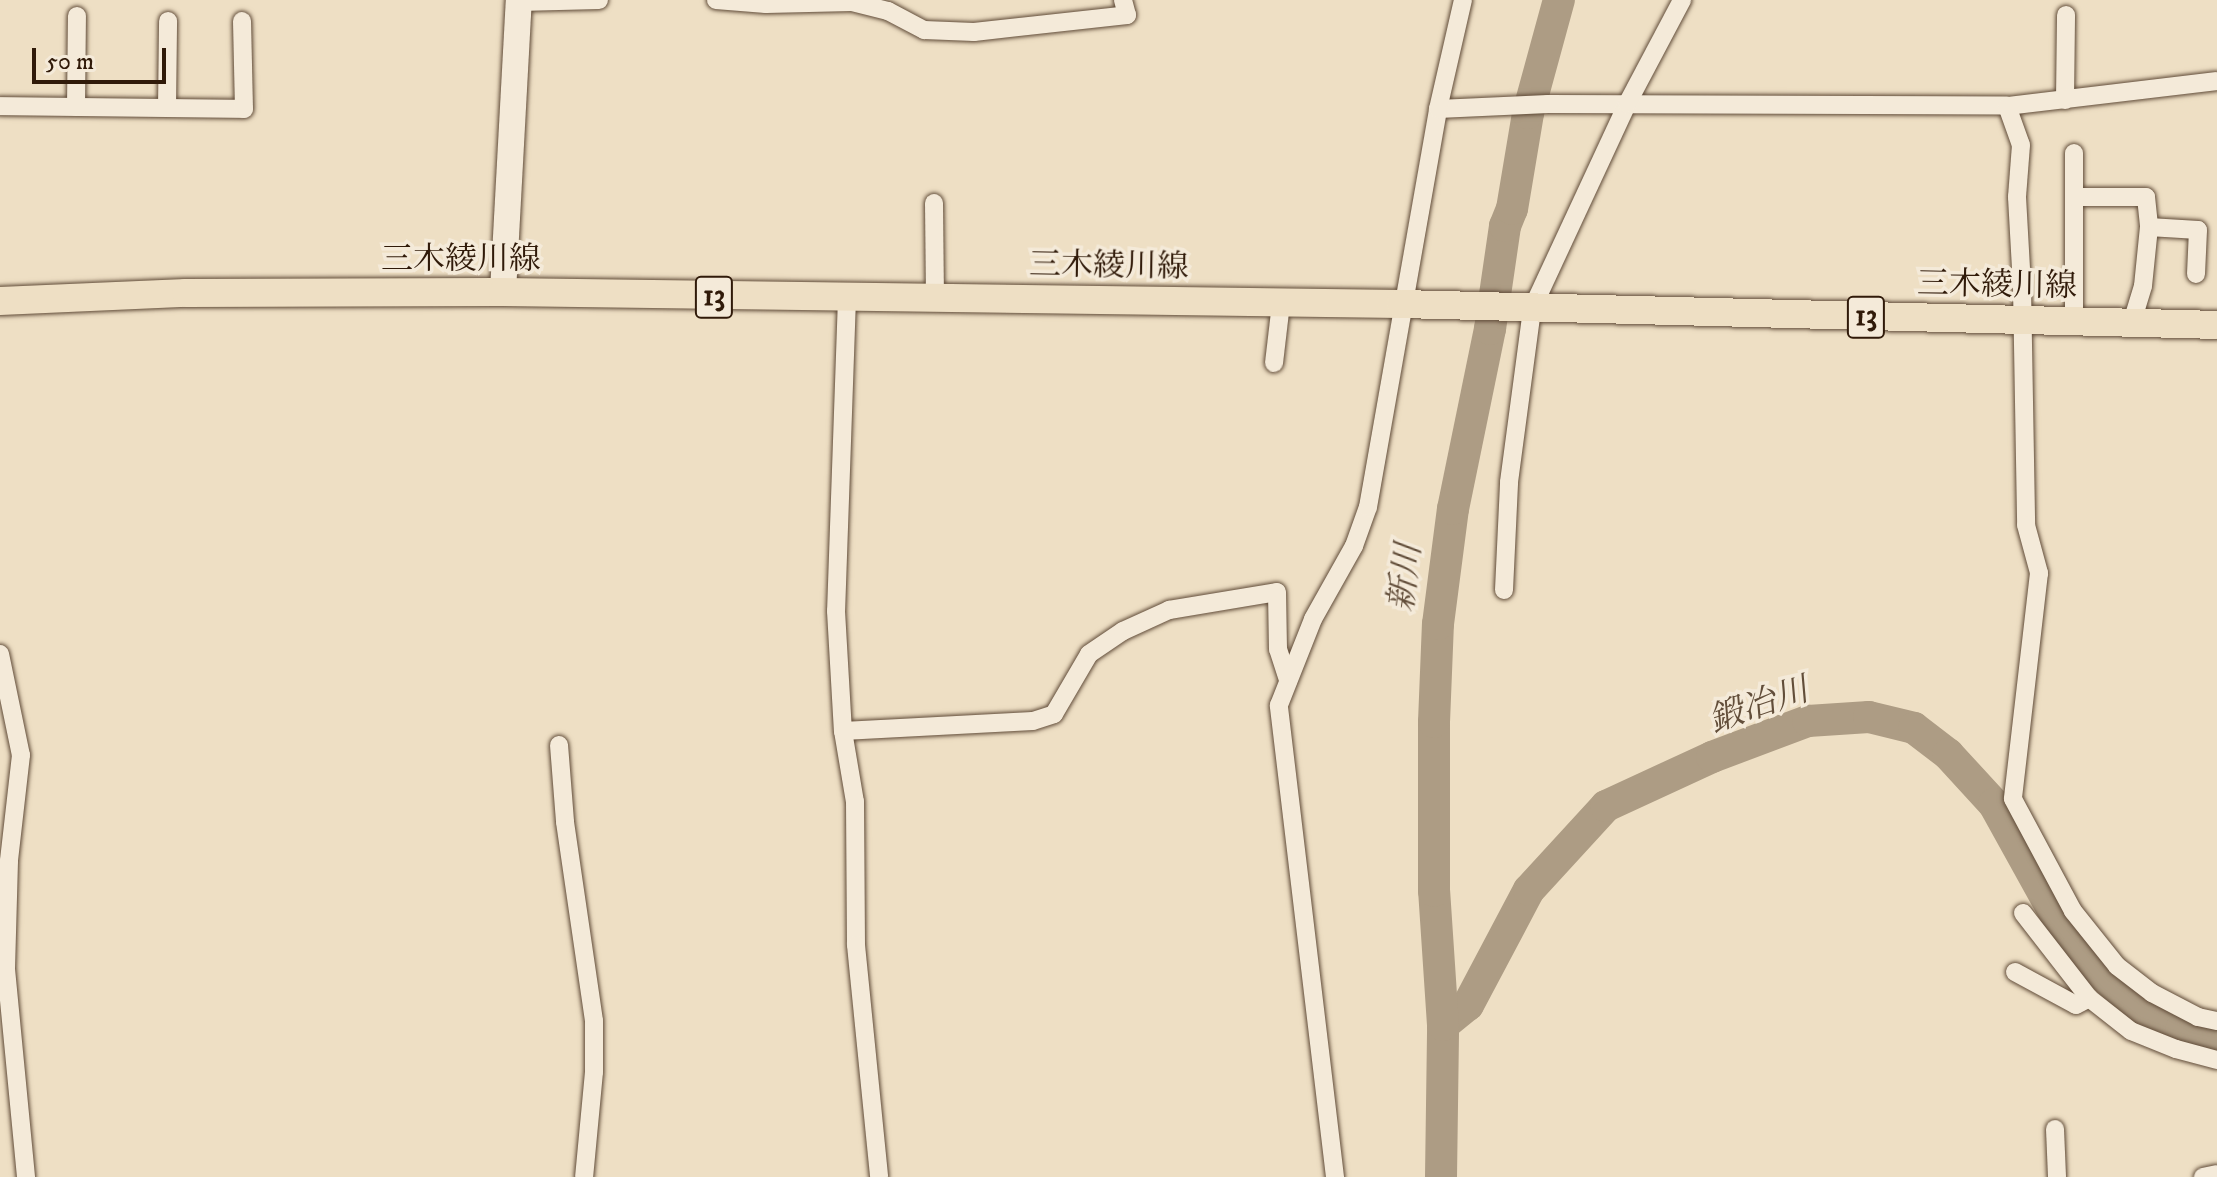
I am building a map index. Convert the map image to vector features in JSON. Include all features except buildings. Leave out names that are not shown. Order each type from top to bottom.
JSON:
[{"type":"main road","name":"三木綾川線","points":[[0,301],[186,293],[503,292],[1415,305],[2217,325]]},
{"type":"street","points":[[503,292],[519,1],[599,0]]},
{"type":"street","points":[[716,0],[766,4],[852,2],[888,11],[924,30],[974,32],[1127,15],[1123,0]]},
{"type":"street","points":[[1335,1177],[1279,705],[1313,619],[1354,546],[1368,507],[1415,305],[1438,109],[1463,0]]},
{"type":"street","points":[[1504,590],[1523,309],[1682,0]]},
{"type":"street","points":[[2065,100],[2066,15]]},
{"type":"street","points":[[76,107],[77,16]]},
{"type":"street","points":[[167,108],[168,21]]},
{"type":"street","points":[[0,106],[244,109],[242,21]]},
{"type":"street","points":[[1438,109],[1548,104],[2007,106],[2217,81]]},
{"type":"street","points":[[2007,106],[2021,145],[2017,197],[2022,287],[2026,525],[2039,573],[2013,799],[2073,911],[2117,966],[2152,993],[2198,1017],[2217,1021]]},
{"type":"street","points":[[2074,153],[2074,322]]},
{"type":"street","points":[[2074,197],[2146,197],[2149,227],[2143,286],[2132,323]]},
{"type":"street","points":[[934,203],[935,299]]},
{"type":"street","points":[[2149,227],[2198,230],[2196,274]]},
{"type":"street","points":[[847,298],[836,611],[843,731],[855,802],[856,945],[879,1177]]},
{"type":"street","points":[[1274,363],[1281,303]]},
{"type":"street","points":[[843,731],[1033,721],[1054,714],[1089,654],[1123,631],[1169,610],[1277,592],[1278,649],[1288,680]]},
{"type":"street","points":[[0,654],[21,755],[9,861],[6,969],[26,1177]]},
{"type":"street","points":[[559,745],[565,822],[594,1021],[594,1072],[584,1177]]},
{"type":"street","points":[[2023,913],[2089,998],[2131,1031],[2176,1049],[2217,1060]]},
{"type":"street","points":[[2015,972],[2076,1005],[2089,998]]},
{"type":"street","points":[[2055,1129],[2057,1177]]},
{"type":"street","points":[[2203,1177],[2217,1174]]},
{"type":"waterway","name":"新川","points":[[1441,1177],[1443,1025],[1434,891],[1434,722],[1438,624],[1453,509],[1490,329],[1505,226],[1512,209],[1528,113],[1559,0]]},
{"type":"waterway","name":"鍛冶川","points":[[1443,1025],[1468,1005],[1529,890],[1606,806],[1712,757],[1808,721],[1869,717],[1914,728],[1948,754],[1994,804],[2075,950],[2134,1004],[2181,1030],[2217,1042]]}]
